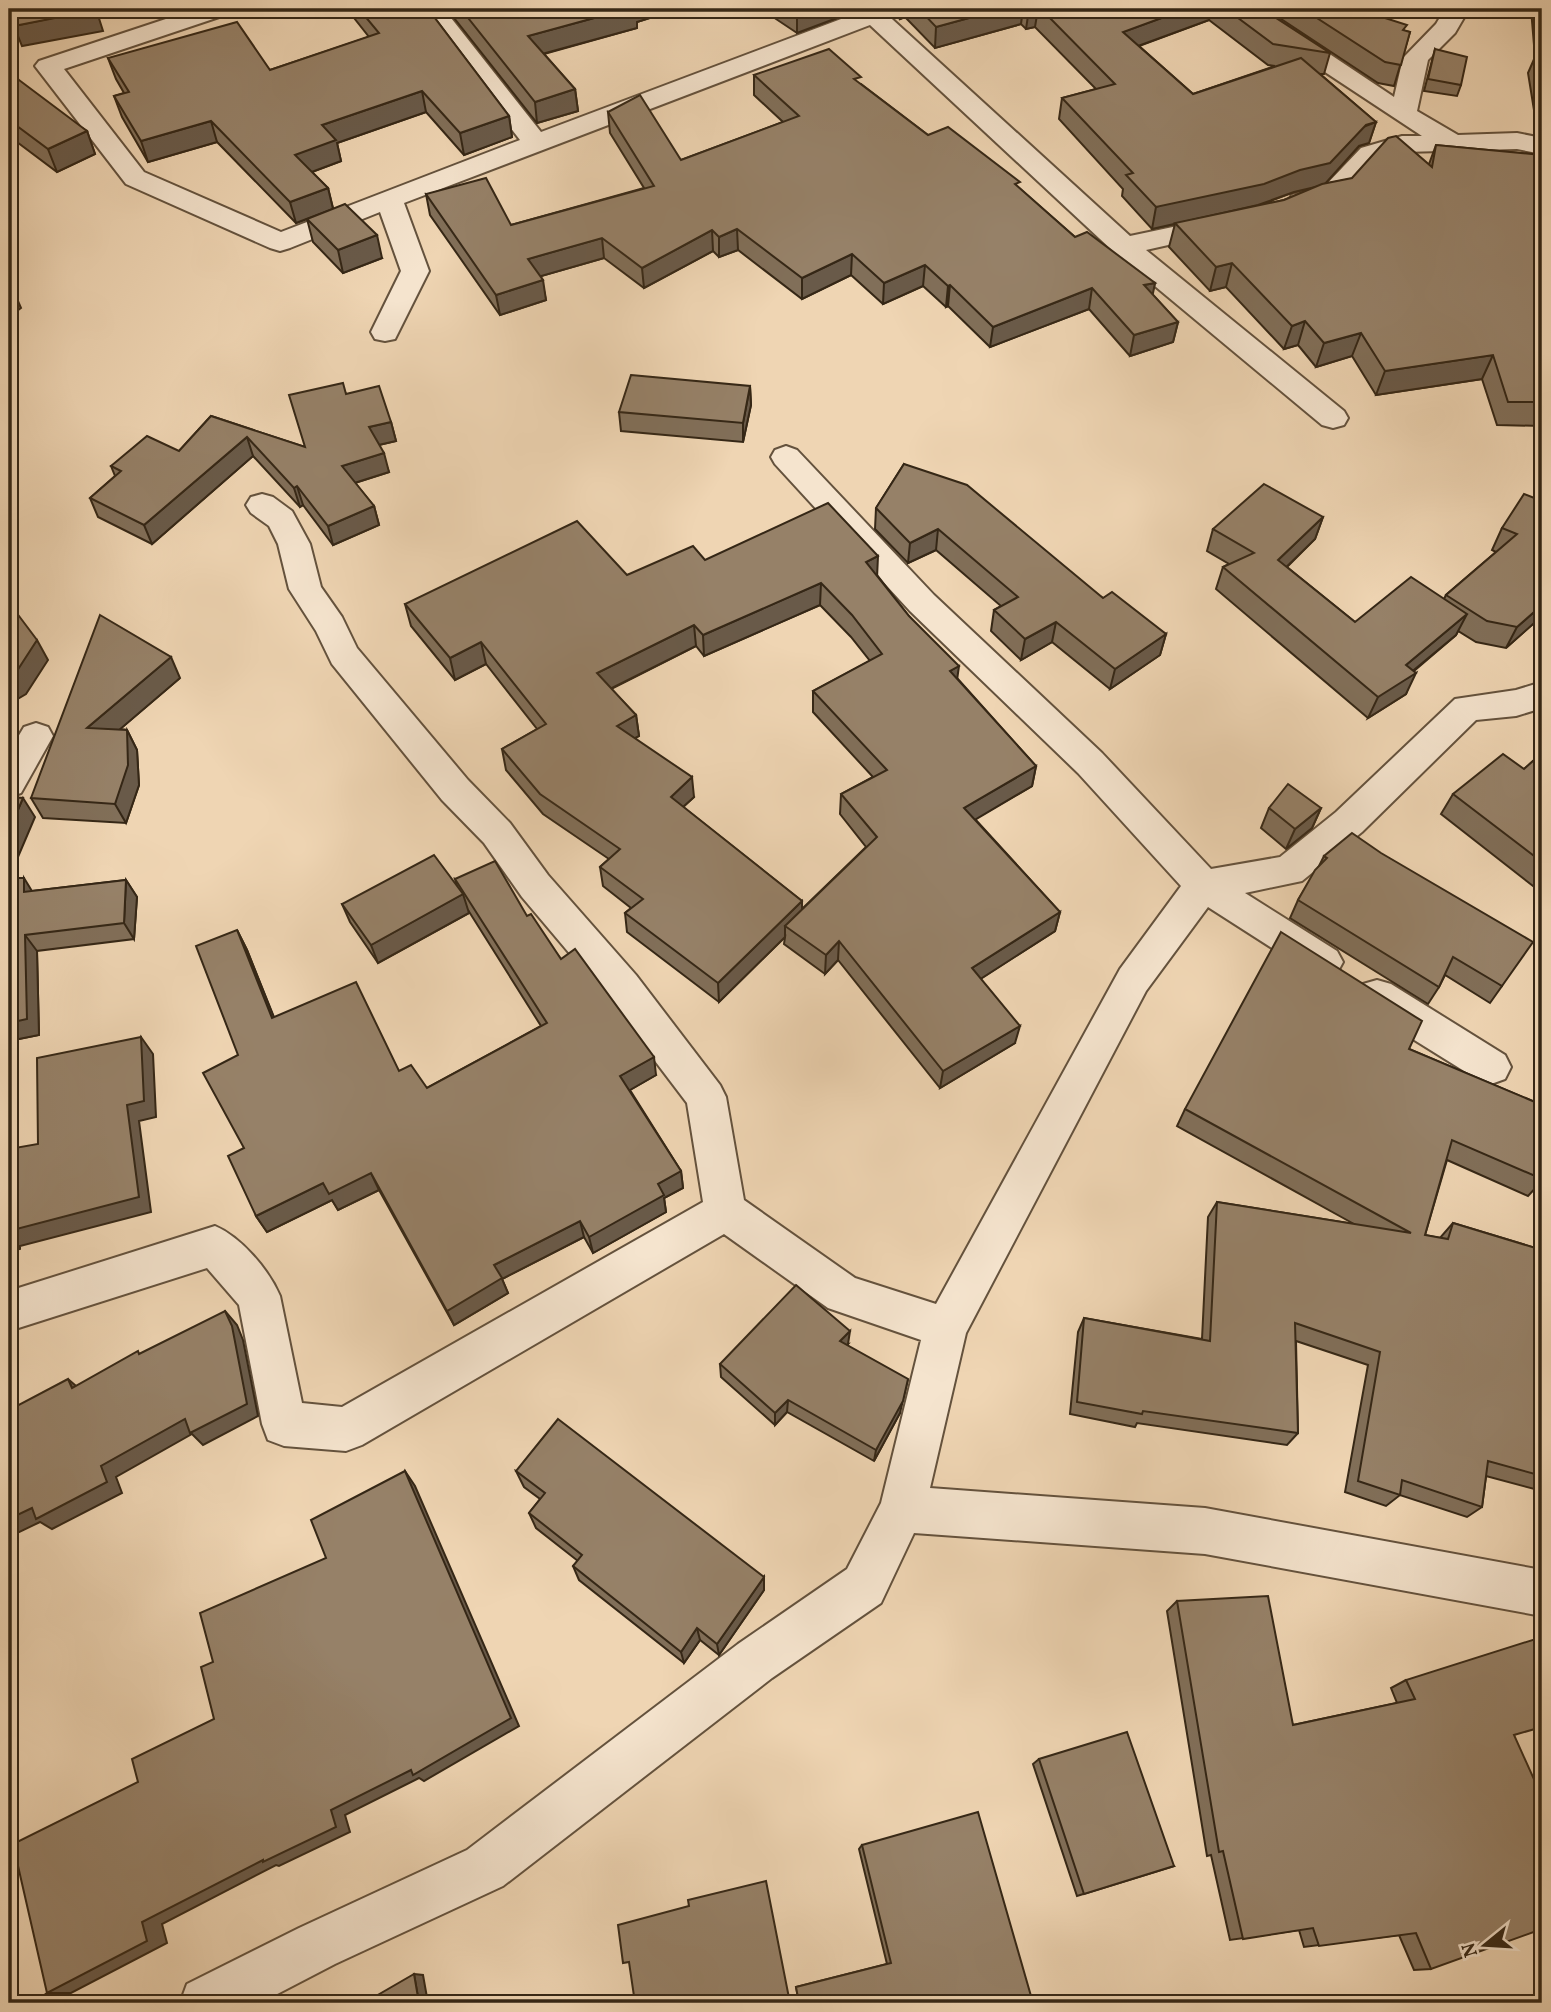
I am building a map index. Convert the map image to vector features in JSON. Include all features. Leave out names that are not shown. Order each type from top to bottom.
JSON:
[{"type":"street","points":[[219,9],[48,66],[135,178],[280,242],[537,145],[871,12],[1124,246],[1333,418]]},
{"type":"street","points":[[431,9],[537,145]]},
{"type":"street","points":[[1246,9],[1403,114],[1455,144]]},
{"type":"street","points":[[1403,114],[1416,58],[1446,28],[1457,9]]},
{"type":"street","points":[[1124,246],[1267,214],[1334,193],[1370,154],[1402,144],[1517,141],[1542,146]]},
{"type":"street","points":[[385,332],[415,271],[389,199]]},
{"type":"street","points":[[786,457],[922,603],[1090,763],[1203,885],[1491,1068]]},
{"type":"street","points":[[262,505],[281,519],[294,544],[305,589],[330,626],[344,655],[454,790],[498,833],[535,886],[622,987],[706,1097],[725,1211],[843,1294],[946,1328]]},
{"type":"street","points":[[206,2003],[317,1946],[485,1868],[684,1714],[864,1586],[902,1509],[946,1328],[1133,980],[1203,885],[1289,870],[1349,822],[1467,709],[1517,703],[1542,695]]},
{"type":"street","points":[[9,783],[36,736]]},
{"type":"street","points":[[9,1311],[215,1246],[259,1296],[285,1423],[346,1429],[725,1211]]},
{"type":"street","points":[[902,1509],[1205,1531],[1542,1593]]},
{"type":"building","points":[[9,9],[95,9],[96,10],[14,26]]},
{"type":"building","points":[[359,9],[428,9],[509,116],[460,133],[422,91],[322,125],[336,140],[295,155],[328,188],[290,202],[211,121],[141,141],[114,96],[129,92],[108,58],[237,22],[270,70],[379,33]]},
{"type":"building","points":[[461,9],[627,9],[528,36],[575,89],[535,102]]},
{"type":"building","points":[[919,9],[1002,9],[936,27]]},
{"type":"building","points":[[1041,9],[1186,9],[1123,32],[1193,94],[1301,58],[1376,122],[1366,125],[1330,163],[1300,170],[1264,184],[1156,207],[1126,175],[1133,173],[1062,98],[1115,84]]},
{"type":"building","points":[[1226,9],[1262,9],[1330,53],[1273,44]]},
{"type":"building","points":[[1303,9],[1357,9],[1407,25],[1403,30],[1410,32],[1401,65],[1385,62]]},
{"type":"building","points":[[829,49],[861,77],[854,79],[928,135],[948,127],[1020,182],[1015,184],[1075,237],[1087,232],[1155,283],[1144,285],[1178,322],[1134,335],[1092,288],[993,327],[925,265],[884,283],[852,254],[802,278],[737,229],[719,237],[712,230],[642,268],[602,238],[528,259],[543,280],[496,295],[426,194],[486,178],[511,225],[654,186],[608,112],[640,95],[681,160],[799,116],[754,75]]},
{"type":"building","points":[[1435,49],[1467,57],[1461,85],[1428,79]]},
{"type":"building","points":[[1537,51],[1542,52],[1542,87]]},
{"type":"building","points":[[19,80],[87,131],[48,149],[9,120],[9,84]]},
{"type":"building","points":[[1396,136],[1432,167],[1436,145],[1542,155],[1542,402],[1508,402],[1493,355],[1385,371],[1361,333],[1324,343],[1305,321],[1292,326],[1232,263],[1216,267],[1175,223],[1284,200],[1322,184],[1352,178],[1388,138]]},
{"type":"building","points":[[345,204],[377,235],[338,250],[307,219]]},
{"type":"building","points":[[631,375],[750,386],[743,423],[619,412]]},
{"type":"building","points":[[343,383],[346,394],[379,386],[391,422],[369,427],[384,453],[342,466],[374,506],[328,526],[297,486],[294,488],[247,437],[144,525],[90,498],[121,471],[111,466],[147,436],[179,451],[211,416],[305,447],[289,395]]},
{"type":"building","points":[[904,464],[967,485],[1103,598],[1112,592],[1166,634],[1115,669],[1056,622],[1025,639],[994,610],[1018,597],[938,529],[910,543],[876,508]]},
{"type":"building","points":[[1264,484],[1323,517],[1278,560],[1355,622],[1411,577],[1467,614],[1406,665],[1416,673],[1378,697],[1223,567],[1254,553],[1213,529]]},
{"type":"building","points":[[1524,494],[1542,501],[1542,605],[1517,627],[1487,621],[1446,595],[1517,534],[1502,528]]},
{"type":"building","points":[[828,503],[878,556],[866,562],[909,616],[959,666],[950,671],[1036,766],[964,808],[1060,912],[972,968],[1020,1026],[943,1071],[839,941],[826,955],[785,926],[877,837],[841,794],[887,770],[813,691],[882,654],[852,615],[821,583],[703,635],[694,625],[597,673],[636,715],[617,726],[692,777],[671,797],[802,901],[718,983],[625,913],[643,899],[600,867],[620,849],[540,794],[502,749],[546,724],[481,642],[450,658],[405,604],[577,521],[627,575],[693,546],[705,560]]},
{"type":"building","points":[[13,608],[37,640],[15,674],[9,678],[9,610]]},
{"type":"building","points":[[100,615],[171,657],[87,728],[127,730],[128,765],[115,804],[31,798]]},
{"type":"building","points":[[1542,753],[1542,862],[1453,794],[1503,754],[1524,769]]},
{"type":"building","points":[[1288,784],[1321,808],[1295,829],[1269,808]]},
{"type":"building","points":[[9,797],[23,798],[9,831]]},
{"type":"building","points":[[1352,833],[1381,853],[1533,942],[1502,986],[1453,957],[1439,987],[1298,900],[1315,870],[1327,858],[1324,856]]},
{"type":"building","points":[[434,855],[463,894],[371,945],[342,904]]},
{"type":"building","points":[[495,861],[527,916],[531,914],[561,959],[575,949],[654,1057],[620,1076],[681,1171],[658,1184],[664,1195],[589,1237],[580,1221],[494,1265],[502,1278],[447,1311],[371,1173],[329,1194],[323,1183],[256,1216],[228,1156],[244,1148],[203,1073],[238,1055],[196,946],[237,930],[272,1018],[356,982],[399,1071],[411,1065],[427,1088],[547,1023],[455,879]]},
{"type":"building","points":[[9,878],[24,878],[24,892],[126,880],[124,923],[25,935],[27,1019],[9,1023]]},
{"type":"building","points":[[1281,932],[1422,1021],[1409,1049],[1542,1105],[1542,1179],[1452,1140],[1425,1235],[1448,1239],[1453,1223],[1542,1250],[1542,1476],[1488,1461],[1482,1507],[1402,1480],[1400,1495],[1358,1481],[1380,1352],[1295,1323],[1298,1433],[1143,1411],[1142,1414],[1077,1402],[1084,1318],[1210,1341],[1217,1202],[1411,1233],[1185,1109]]},
{"type":"building","points":[[141,1037],[144,1101],[127,1105],[139,1197],[9,1231],[9,1149],[38,1144],[37,1058]]},
{"type":"building","points":[[796,1285],[850,1331],[840,1341],[908,1379],[903,1401],[876,1450],[788,1400],[775,1413],[720,1364]]},
{"type":"building","points":[[225,1311],[232,1326],[247,1404],[190,1433],[185,1419],[101,1466],[107,1482],[36,1519],[32,1508],[9,1519],[9,1410],[68,1379],[72,1388],[138,1351],[139,1354]]},
{"type":"building","points":[[558,1419],[764,1577],[717,1644],[697,1628],[681,1652],[573,1566],[582,1555],[529,1513],[545,1493],[516,1471]]},
{"type":"building","points":[[405,1471],[511,1718],[413,1775],[411,1770],[331,1810],[336,1827],[263,1860],[142,1922],[147,1941],[47,1993],[13,1844],[138,1782],[132,1759],[214,1719],[201,1667],[213,1662],[200,1613],[326,1558],[311,1520]]},
{"type":"building","points":[[1268,1596],[1293,1725],[1415,1699],[1406,1680],[1542,1637],[1542,1727],[1514,1735],[1542,1797],[1542,1929],[1431,1969],[1416,1933],[1319,1946],[1313,1928],[1243,1939],[1223,1851],[1219,1852],[1177,1601]]},
{"type":"building","points":[[1127,1732],[1174,1866],[1084,1894],[1039,1759]]},
{"type":"building","points":[[978,1812],[1033,2003],[799,2003],[796,1987],[891,1963],[862,1845]]},
{"type":"building","points":[[766,1881],[790,2003],[635,2003],[629,1962],[623,1963],[618,1925],[689,1906],[688,1900]]},
{"type":"building","points":[[414,1974],[419,2003],[364,2003]]}]
